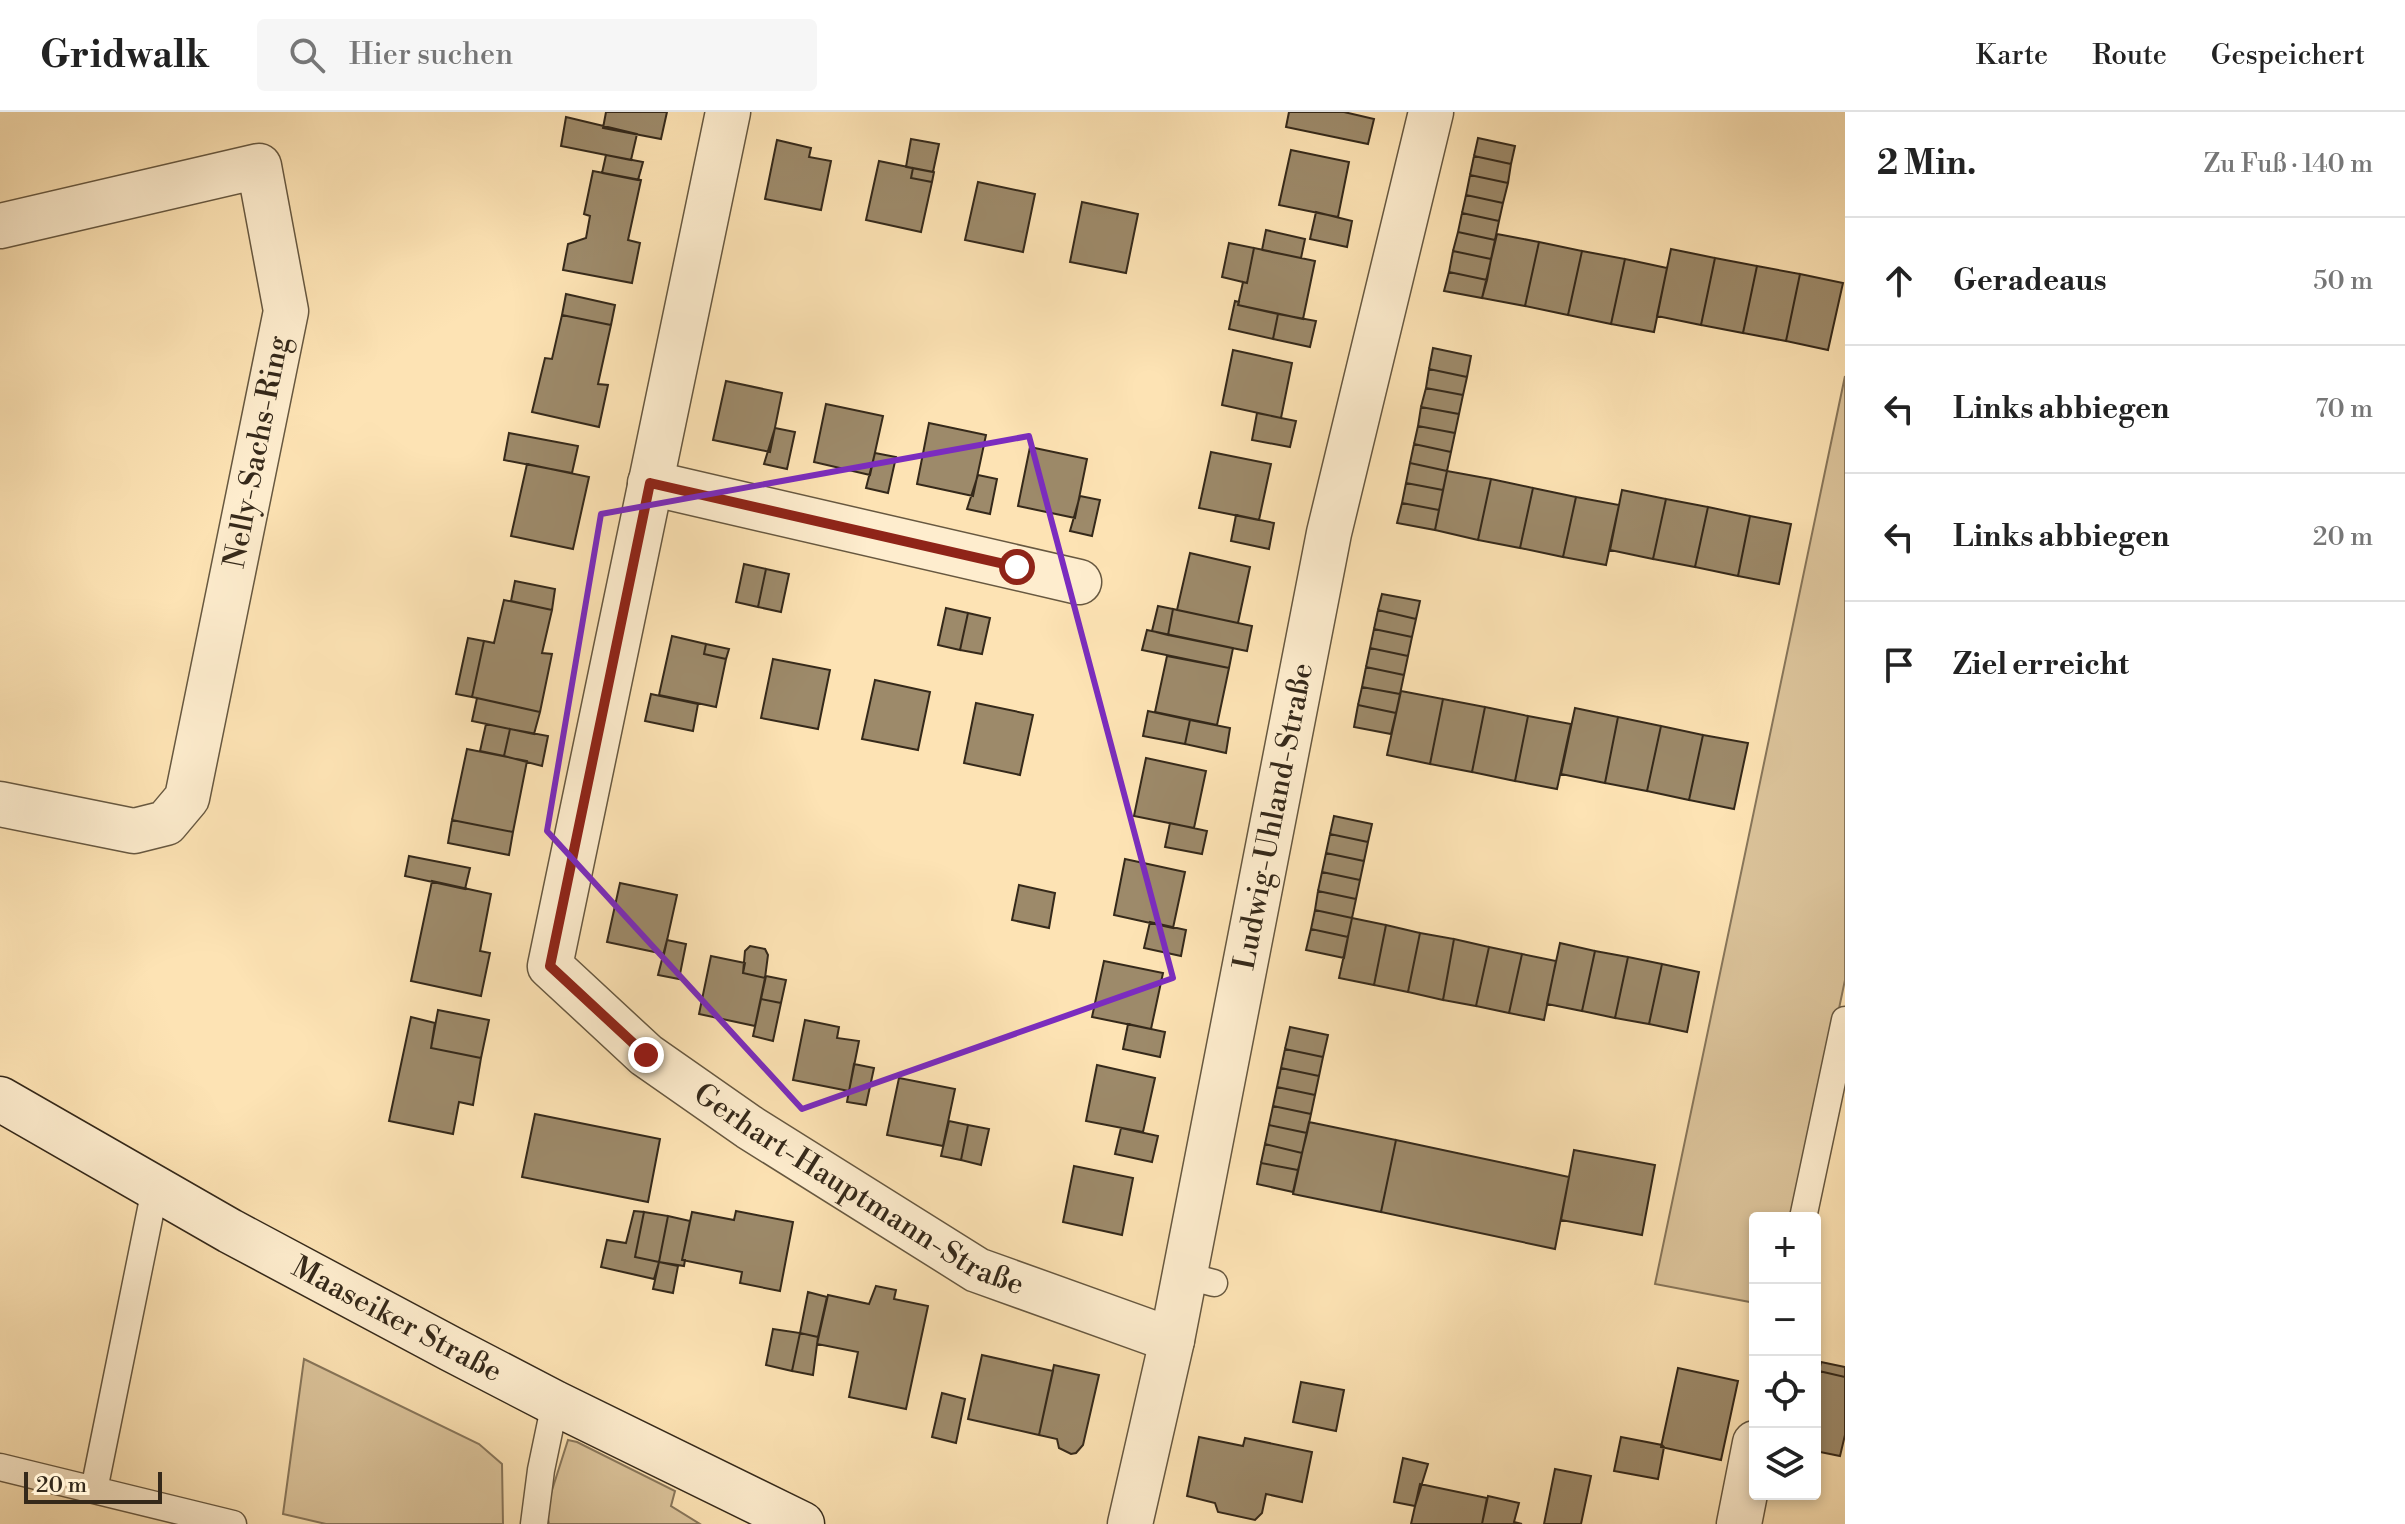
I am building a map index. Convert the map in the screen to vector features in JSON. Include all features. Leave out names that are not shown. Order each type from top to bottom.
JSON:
[{"type":"street","name":"Gerhart-Hauptmann-Straße","points":[[728,112],[550,966],[646,1055],[749,1127],[977,1270],[1172,1340]]},
{"type":"street","name":"Ludwig-Uhland-Straße","points":[[1130,1524],[1172,1340],[1198,1279],[1329,533],[1431,112]]},
{"type":"street","name":"Nelly-Sachs-Ring","points":[[0,226],[259,166],[286,311],[187,798],[166,823],[134,831],[0,804]]},
{"type":"street","points":[[650,483],[1079,582]]},
{"type":"street","name":"Maaseiker Straße","points":[[0,1099],[155,1189],[555,1403],[802,1524]]},
{"type":"street","points":[[1739,1524],[1749,1473]]},
{"type":"lane","points":[[1804,1212],[1845,1020]]},
{"type":"lane","points":[[94,1490],[155,1189]]},
{"type":"lane","points":[[534,1524],[555,1403]]},
{"type":"lane","points":[[0,1467],[233,1524]]},
{"type":"highlighted area","points":[[1029,436],[1173,978],[802,1109],[547,831],[601,514]]},
{"type":"shaded area","points":[[1845,376],[1845,980],[1796,1212],[1749,1212],[1749,1302],[1655,1284]]},
{"type":"shaded area","points":[[304,1359],[479,1444],[502,1464],[503,1524],[326,1524],[283,1514]]},
{"type":"shaded area","points":[[568,1440],[675,1491],[671,1506],[700,1524],[549,1524],[546,1509]]},
{"type":"building","points":[[606,112],[667,112],[661,139],[603,128]]},
{"type":"building","points":[[1289,112],[1344,112],[1374,119],[1368,144],[1286,127]]},
{"type":"building","points":[[566,117],[637,134],[631,160],[561,146]]},
{"type":"building","points":[[1478,138],[1515,146],[1511,164],[1474,156]]},
{"type":"building","points":[[911,139],[939,144],[933,172],[906,167]]},
{"type":"building","points":[[777,140],[811,148],[809,157],[831,161],[821,210],[765,199]]},
{"type":"building","points":[[1291,150],[1349,162],[1338,217],[1279,205]]},
{"type":"building","points":[[606,155],[643,162],[638,180],[602,173]]},
{"type":"building","points":[[1474,156],[1511,164],[1508,183],[1470,175]]},
{"type":"building","points":[[879,161],[913,168],[911,178],[932,182],[921,232],[866,220]]},
{"type":"building","points":[[913,168],[934,172],[932,182],[911,178]]},
{"type":"building","points":[[593,171],[641,180],[628,240],[640,243],[632,283],[563,270],[568,244],[586,238],[590,216],[584,214]]},
{"type":"building","points":[[1470,175],[1508,183],[1503,203],[1466,195]]},
{"type":"building","points":[[978,182],[1035,194],[1023,252],[965,240]]},
{"type":"building","points":[[1466,195],[1503,203],[1499,221],[1462,213]]},
{"type":"building","points":[[1082,202],[1138,214],[1126,273],[1070,262]]},
{"type":"building","points":[[1316,212],[1352,221],[1347,247],[1310,239]]},
{"type":"building","points":[[1462,213],[1499,221],[1495,240],[1458,232]]},
{"type":"building","points":[[1266,230],[1305,239],[1301,258],[1262,250]]},
{"type":"building","points":[[1458,232],[1495,240],[1491,259],[1453,251]]},
{"type":"building","points":[[1497,234],[1539,242],[1525,306],[1482,298]]},
{"type":"building","points":[[1539,242],[1582,251],[1568,315],[1525,306]]},
{"type":"building","points":[[1229,243],[1254,248],[1247,283],[1222,277]]},
{"type":"building","points":[[1254,248],[1315,261],[1303,319],[1238,305],[1243,282],[1247,283]]},
{"type":"building","points":[[1671,249],[1715,258],[1701,325],[1657,316]]},
{"type":"building","points":[[1453,251],[1491,259],[1487,280],[1449,272]]},
{"type":"building","points":[[1582,251],[1625,259],[1611,324],[1568,315]]},
{"type":"building","points":[[1715,258],[1757,266],[1743,333],[1701,325]]},
{"type":"building","points":[[1625,259],[1667,268],[1654,332],[1611,324]]},
{"type":"building","points":[[1757,266],[1800,274],[1786,341],[1743,333]]},
{"type":"building","points":[[1449,272],[1487,280],[1482,298],[1444,291]]},
{"type":"building","points":[[1800,274],[1843,283],[1828,350],[1786,341]]},
{"type":"building","points":[[566,294],[615,305],[611,325],[562,315]]},
{"type":"building","points":[[1235,301],[1239,302],[1238,305],[1278,314],[1273,339],[1229,329]]},
{"type":"building","points":[[1278,314],[1316,321],[1310,347],[1273,339]]},
{"type":"building","points":[[562,315],[611,325],[598,384],[608,385],[599,427],[532,412],[545,358],[552,359]]},
{"type":"building","points":[[1433,348],[1471,356],[1467,377],[1429,369]]},
{"type":"building","points":[[1233,350],[1292,363],[1281,418],[1222,405]]},
{"type":"building","points":[[1429,369],[1467,377],[1463,395],[1426,388]]},
{"type":"building","points":[[726,381],[782,393],[770,452],[713,440]]},
{"type":"building","points":[[1426,388],[1463,395],[1459,414],[1421,407]]},
{"type":"building","points":[[826,404],[883,416],[870,475],[814,462]]},
{"type":"building","points":[[1421,407],[1459,414],[1455,433],[1418,426]]},
{"type":"building","points":[[1257,413],[1296,421],[1290,447],[1252,440]]},
{"type":"building","points":[[929,423],[986,435],[973,496],[917,484]]},
{"type":"building","points":[[1418,426],[1455,433],[1451,452],[1414,444]]},
{"type":"building","points":[[775,428],[795,432],[787,469],[764,464]]},
{"type":"building","points":[[509,433],[578,446],[572,473],[504,460]]},
{"type":"building","points":[[1414,444],[1451,452],[1447,471],[1410,463]]},
{"type":"building","points":[[1030,447],[1087,459],[1075,518],[1018,506]]},
{"type":"building","points":[[1211,452],[1271,464],[1259,520],[1199,508]]},
{"type":"building","points":[[875,453],[896,457],[888,493],[866,488]]},
{"type":"building","points":[[1410,463],[1447,471],[1443,490],[1406,483]]},
{"type":"building","points":[[527,464],[589,477],[573,549],[511,536]]},
{"type":"building","points":[[1447,471],[1491,479],[1478,540],[1435,530]]},
{"type":"building","points":[[978,475],[997,479],[990,514],[967,509]]},
{"type":"building","points":[[1491,479],[1533,488],[1520,548],[1478,540]]},
{"type":"building","points":[[1406,483],[1443,490],[1439,510],[1402,503]]},
{"type":"building","points":[[1533,488],[1576,497],[1563,557],[1520,548]]},
{"type":"building","points":[[1622,490],[1666,499],[1653,559],[1610,550]]},
{"type":"building","points":[[1080,496],[1100,500],[1092,536],[1070,531]]},
{"type":"building","points":[[1576,497],[1619,505],[1606,565],[1563,557]]},
{"type":"building","points":[[1666,499],[1708,507],[1695,567],[1653,559]]},
{"type":"building","points":[[1402,503],[1439,510],[1435,530],[1397,523]]},
{"type":"building","points":[[1708,507],[1750,516],[1738,576],[1695,567]]},
{"type":"building","points":[[1236,515],[1274,523],[1269,549],[1231,541]]},
{"type":"building","points":[[1750,516],[1791,524],[1779,584],[1738,576]]},
{"type":"building","points":[[1190,553],[1250,567],[1238,623],[1177,610]]},
{"type":"building","points":[[744,564],[766,569],[758,607],[736,602]]},
{"type":"building","points":[[766,569],[789,574],[781,612],[758,607]]},
{"type":"building","points":[[515,581],[555,589],[552,610],[511,601]]},
{"type":"building","points":[[1382,594],[1420,601],[1416,619],[1378,610]]},
{"type":"building","points":[[504,600],[552,610],[542,653],[552,654],[540,712],[472,697],[484,641],[494,643]]},
{"type":"building","points":[[1158,606],[1173,609],[1168,635],[1152,631]]},
{"type":"building","points":[[946,608],[968,613],[960,650],[938,645]]},
{"type":"building","points":[[1173,609],[1252,626],[1247,651],[1168,635]]},
{"type":"building","points":[[1378,610],[1416,619],[1412,637],[1374,629]]},
{"type":"building","points":[[968,613],[990,618],[982,654],[960,650]]},
{"type":"building","points":[[1374,629],[1412,637],[1408,656],[1370,648]]},
{"type":"building","points":[[1147,630],[1233,648],[1229,668],[1142,650]]},
{"type":"building","points":[[672,636],[706,644],[704,654],[726,659],[716,707],[659,695]]},
{"type":"building","points":[[468,638],[484,641],[472,697],[456,694]]},
{"type":"building","points":[[706,644],[729,649],[726,659],[704,654]]},
{"type":"building","points":[[1370,648],[1408,656],[1404,675],[1366,667]]},
{"type":"building","points":[[1167,656],[1229,668],[1217,725],[1155,712]]},
{"type":"building","points":[[773,659],[830,670],[818,729],[761,718]]},
{"type":"building","points":[[1366,667],[1404,675],[1400,694],[1362,687]]},
{"type":"building","points":[[875,680],[930,692],[918,750],[862,739]]},
{"type":"building","points":[[1362,687],[1400,694],[1396,713],[1358,705]]},
{"type":"building","points":[[1401,691],[1443,699],[1430,764],[1387,755]]},
{"type":"building","points":[[651,694],[698,704],[693,731],[645,721]]},
{"type":"building","points":[[477,698],[540,712],[534,734],[472,721]]},
{"type":"building","points":[[1443,699],[1485,707],[1472,772],[1430,764]]},
{"type":"building","points":[[976,703],[1033,715],[1020,775],[964,763]]},
{"type":"building","points":[[1358,705],[1396,713],[1391,734],[1354,727]]},
{"type":"building","points":[[1485,707],[1528,716],[1515,781],[1472,772]]},
{"type":"building","points":[[1575,708],[1618,717],[1605,783],[1561,774]]},
{"type":"building","points":[[1148,711],[1190,720],[1185,744],[1143,736]]},
{"type":"building","points":[[1528,716],[1571,724],[1557,789],[1515,781]]},
{"type":"building","points":[[1618,717],[1661,726],[1647,791],[1605,783]]},
{"type":"building","points":[[1190,720],[1230,728],[1226,753],[1185,744]]},
{"type":"building","points":[[486,724],[510,729],[504,756],[480,751]]},
{"type":"building","points":[[1661,726],[1703,735],[1689,800],[1647,791]]},
{"type":"building","points":[[510,729],[548,736],[542,766],[504,756]]},
{"type":"building","points":[[1703,735],[1748,743],[1734,809],[1689,800]]},
{"type":"building","points":[[467,749],[527,761],[513,832],[452,820]]},
{"type":"building","points":[[1146,758],[1206,771],[1194,828],[1134,816]]},
{"type":"building","points":[[1334,816],[1372,824],[1368,842],[1330,834]]},
{"type":"building","points":[[452,820],[513,832],[509,855],[448,843]]},
{"type":"building","points":[[1170,823],[1207,831],[1202,854],[1165,847]]},
{"type":"building","points":[[1330,834],[1368,842],[1364,861],[1326,853]]},
{"type":"building","points":[[1326,853],[1364,861],[1360,880],[1322,872]]},
{"type":"building","points":[[409,856],[470,868],[465,889],[405,876]]},
{"type":"building","points":[[1125,859],[1185,872],[1173,928],[1114,915]]},
{"type":"building","points":[[1322,872],[1360,880],[1356,899],[1318,891]]},
{"type":"building","points":[[432,881],[491,894],[480,951],[490,953],[481,996],[411,981]]},
{"type":"building","points":[[620,883],[677,895],[664,954],[607,942]]},
{"type":"building","points":[[1019,885],[1055,893],[1049,928],[1012,920]]},
{"type":"building","points":[[1318,891],[1356,899],[1352,918],[1315,910]]},
{"type":"building","points":[[1315,910],[1352,918],[1348,937],[1311,929]]},
{"type":"building","points":[[1352,918],[1386,925],[1374,985],[1339,978]]},
{"type":"building","points":[[1150,922],[1186,930],[1181,956],[1144,948]]},
{"type":"building","points":[[1386,925],[1420,933],[1408,992],[1374,985]]},
{"type":"building","points":[[1311,929],[1348,937],[1344,958],[1306,950]]},
{"type":"building","points":[[1420,933],[1454,939],[1443,1000],[1408,992]]},
{"type":"building","points":[[1454,939],[1489,947],[1476,1006],[1443,1000]]},
{"type":"building","points":[[667,940],[686,944],[679,979],[658,975]]},
{"type":"building","points":[[1560,943],[1595,951],[1582,1011],[1547,1004]]},
{"type":"building","points":[[750,946],[765,949],[768,955],[765,978],[743,973],[745,951]]},
{"type":"building","points":[[1489,947],[1522,954],[1509,1013],[1476,1006]]},
{"type":"building","points":[[1595,951],[1628,957],[1615,1018],[1582,1011]]},
{"type":"building","points":[[1522,954],[1556,961],[1544,1020],[1509,1013]]},
{"type":"building","points":[[711,956],[745,963],[743,973],[765,978],[755,1026],[699,1014]]},
{"type":"building","points":[[1628,957],[1662,964],[1649,1024],[1615,1018]]},
{"type":"building","points":[[1104,961],[1163,973],[1151,1029],[1092,1017]]},
{"type":"building","points":[[1662,964],[1699,972],[1687,1032],[1649,1024]]},
{"type":"building","points":[[766,976],[786,980],[781,1003],[761,999]]},
{"type":"building","points":[[761,999],[781,1003],[773,1041],[753,1036]]},
{"type":"building","points":[[438,1010],[489,1020],[481,1058],[431,1048]]},
{"type":"building","points":[[411,1017],[435,1023],[431,1048],[481,1058],[473,1105],[459,1102],[453,1134],[389,1121]]},
{"type":"building","points":[[805,1020],[839,1027],[837,1038],[859,1041],[849,1091],[793,1080]]},
{"type":"building","points":[[1128,1024],[1165,1032],[1160,1057],[1123,1049]]},
{"type":"building","points":[[1290,1027],[1328,1035],[1323,1057],[1285,1049]]},
{"type":"building","points":[[1285,1049],[1323,1057],[1319,1076],[1281,1068]]},
{"type":"building","points":[[854,1064],[874,1068],[866,1105],[847,1102]]},
{"type":"building","points":[[1097,1065],[1155,1078],[1143,1132],[1086,1121]]},
{"type":"building","points":[[1281,1068],[1319,1076],[1315,1095],[1277,1087]]},
{"type":"building","points":[[899,1078],[955,1089],[943,1146],[887,1135]]},
{"type":"building","points":[[1277,1087],[1315,1095],[1311,1114],[1273,1106]]},
{"type":"building","points":[[1273,1106],[1311,1114],[1307,1133],[1269,1125]]},
{"type":"building","points":[[535,1114],[660,1139],[648,1202],[522,1177]]},
{"type":"building","points":[[949,1121],[968,1125],[961,1160],[941,1156]]},
{"type":"building","points":[[1309,1122],[1396,1140],[1381,1212],[1293,1194]]},
{"type":"building","points":[[968,1125],[989,1129],[981,1165],[961,1160]]},
{"type":"building","points":[[1269,1125],[1307,1133],[1302,1153],[1265,1144]]},
{"type":"building","points":[[1121,1128],[1158,1136],[1152,1162],[1115,1154]]},
{"type":"building","points":[[1396,1140],[1569,1177],[1555,1249],[1381,1212]]},
{"type":"building","points":[[1265,1144],[1302,1153],[1298,1170],[1261,1163]]},
{"type":"building","points":[[1574,1150],[1655,1165],[1642,1235],[1561,1220]]},
{"type":"building","points":[[1261,1163],[1298,1170],[1293,1192],[1257,1184]]},
{"type":"building","points":[[1074,1166],[1133,1178],[1122,1235],[1063,1222]]},
{"type":"building","points":[[634,1211],[644,1212],[635,1257],[659,1262],[654,1279],[601,1267],[607,1240],[626,1243]]},
{"type":"building","points":[[736,1211],[793,1222],[780,1291],[740,1283],[742,1272],[682,1260],[692,1212],[734,1220]]},
{"type":"building","points":[[644,1212],[668,1216],[659,1262],[635,1257]]},
{"type":"building","points":[[668,1216],[690,1221],[682,1260],[685,1260],[684,1266],[659,1262]]},
{"type":"building","points":[[659,1262],[678,1266],[673,1293],[653,1289]]},
{"type":"building","points":[[876,1286],[896,1290],[894,1299],[928,1306],[906,1409],[849,1397],[858,1352],[817,1344],[828,1295],[869,1304]]},
{"type":"building","points":[[808,1292],[827,1297],[818,1337],[800,1333]]},
{"type":"building","points":[[773,1329],[800,1333],[792,1371],[766,1365]]},
{"type":"building","points":[[800,1333],[818,1337],[813,1375],[792,1371]]},
{"type":"building","points":[[982,1355],[1053,1371],[1039,1435],[968,1419]]},
{"type":"building","points":[[1821,1362],[1845,1367],[1845,1377],[1821,1371]]},
{"type":"building","points":[[1054,1365],[1099,1375],[1083,1445],[1076,1453],[1059,1448],[1057,1439],[1039,1435]]},
{"type":"building","points":[[1678,1368],[1738,1381],[1721,1460],[1661,1447]]},
{"type":"building","points":[[1821,1371],[1845,1377],[1845,1435],[1840,1456],[1821,1452]]},
{"type":"building","points":[[1301,1382],[1344,1390],[1336,1431],[1293,1422]]},
{"type":"building","points":[[942,1393],[965,1399],[956,1443],[932,1437]]},
{"type":"building","points":[[1199,1437],[1243,1446],[1245,1438],[1312,1452],[1302,1502],[1266,1494],[1262,1513],[1255,1520],[1218,1512],[1215,1503],[1187,1496]]},
{"type":"building","points":[[1621,1437],[1664,1447],[1658,1479],[1614,1471]]},
{"type":"building","points":[[1403,1458],[1428,1464],[1415,1506],[1394,1502]]},
{"type":"building","points":[[1555,1469],[1591,1476],[1581,1524],[1544,1524]]},
{"type":"building","points":[[1420,1484],[1487,1498],[1482,1524],[1411,1524]]},
{"type":"building","points":[[1488,1496],[1519,1503],[1514,1522],[1522,1524],[1482,1524]]},
{"type":"route","points":[[646,1055],[550,966],[650,483],[1017,567]]}]
